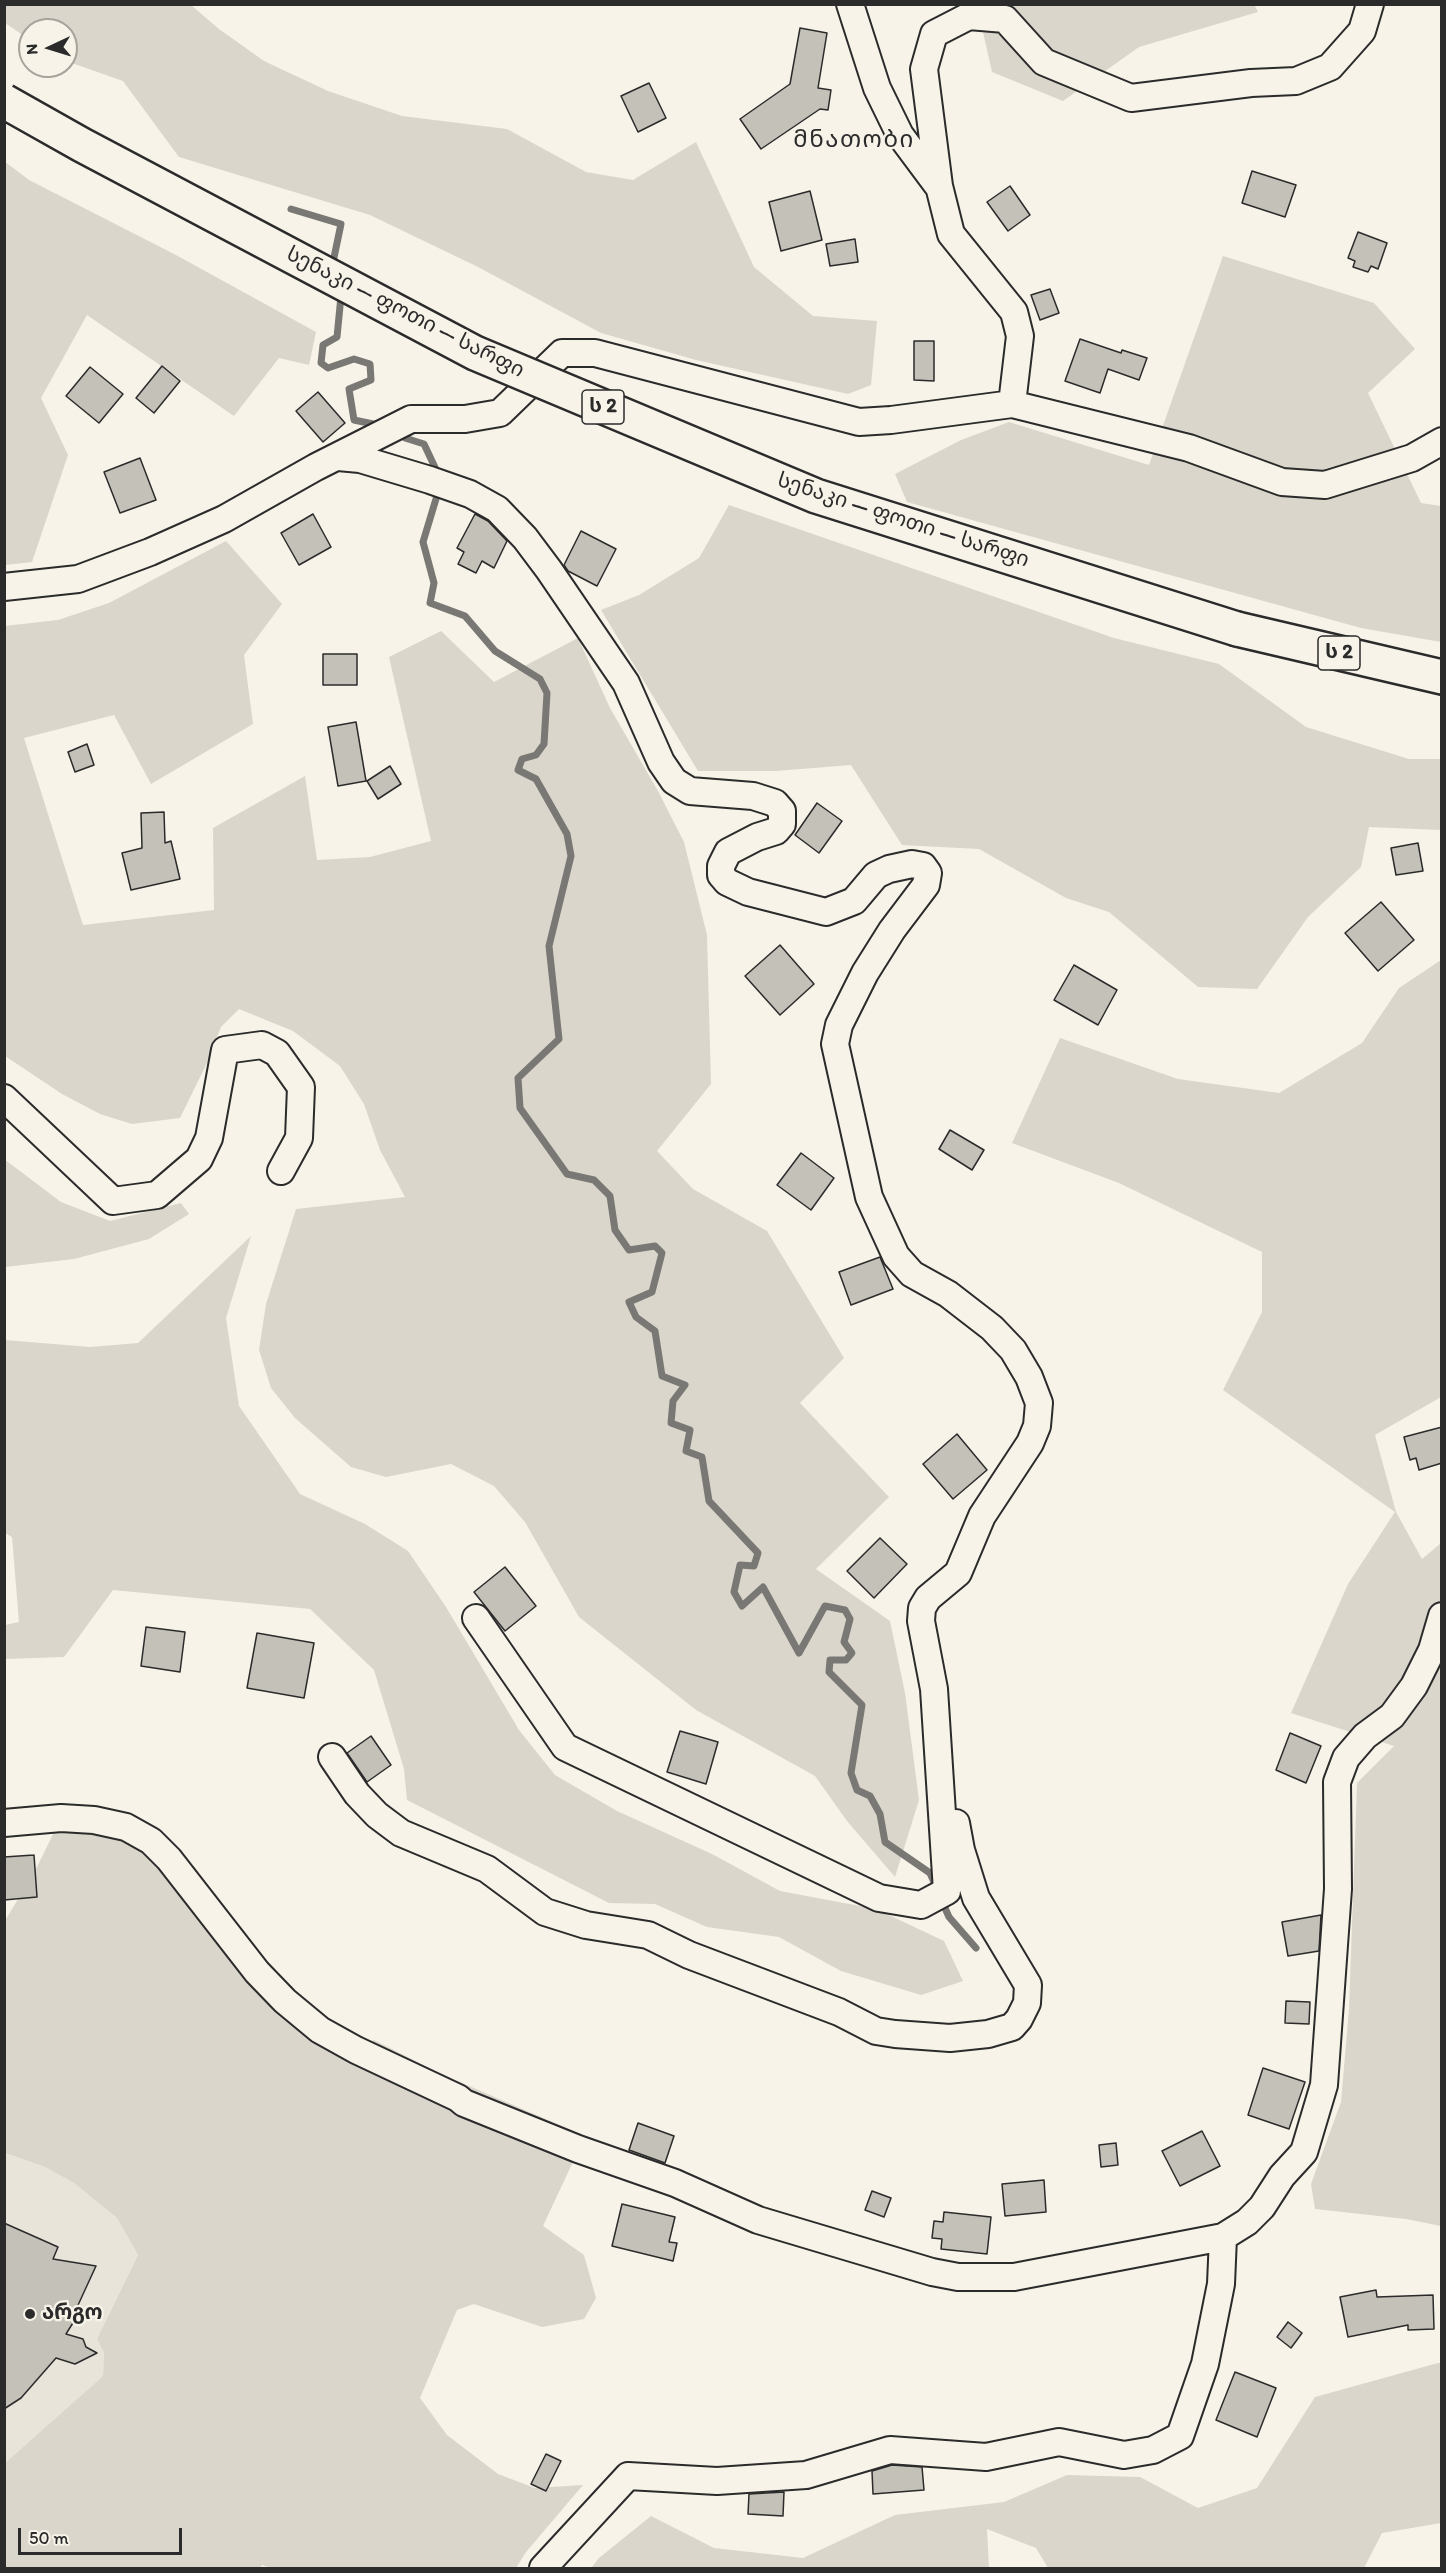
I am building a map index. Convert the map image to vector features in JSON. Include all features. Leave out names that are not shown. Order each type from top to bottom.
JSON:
[{"type":"highway","name":"სენაკი — ფოთი — სარფი","points":[[4,100],[82,145],[474,353],[816,496],[1237,629],[1442,677]]},
{"type":"street","points":[[850,4],[876,88],[900,135],[939,186]]},
{"type":"street","points":[[1012,404],[1020,336],[1014,312],[951,234],[939,186],[924,69],[934,34],[969,15],[1005,19],[1044,62],[1131,98],[1296,81],[1330,67],[1362,30],[1370,4]]},
{"type":"street","points":[[4,587],[78,579],[139,556],[224,519],[411,418],[465,419],[501,413],[562,353],[595,353],[859,422],[1012,404],[1190,448],[1282,482],[1324,485],[1412,458],[1442,441]]},
{"type":"street","points":[[338,457],[360,459],[430,480],[470,494],[497,509],[525,538],[549,570],[626,683],[661,762],[674,781],[690,791],[753,796],[775,803],[782,811],[782,824],[776,831],[756,837],[728,852],[721,866],[721,875],[727,882],[748,892],[826,912],[854,901],[876,875],[889,869],[912,864],[923,866],[928,873],[926,885],[892,930],[865,973],[839,1025],[834,1044],[869,1197],[896,1256],[912,1274],[948,1294],[992,1328],[1013,1350],[1029,1377],[1039,1403],[1037,1426],[1030,1443],[982,1516],[958,1573],[928,1598],[922,1608],[921,1621],[934,1689],[938,1729],[947,1891],[921,1905],[879,1898],[565,1747],[476,1618]]},
{"type":"street","points":[[4,1098],[113,1202],[157,1195],[198,1159],[209,1138],[225,1050],[262,1045],[278,1053],[301,1087],[299,1138],[281,1171]]},
{"type":"street","points":[[4,1824],[61,1818],[94,1820],[126,1827],[151,1841],[170,1859],[257,1972],[285,2001],[320,2030],[464,2103],[578,2149],[675,2183],[758,2220],[932,2272],[958,2277],[1014,2277],[1223,2237],[1247,2222],[1262,2207],[1282,2176],[1304,2152],[1324,2085],[1338,1888],[1338,1782],[1346,1758],[1365,1736],[1392,1716],[1414,1686],[1432,1650],[1442,1616]]},
{"type":"street","points":[[332,1757],[357,1794],[377,1815],[401,1833],[487,1869],[545,1912],[586,1925],[648,1935],[689,1955],[839,2012],[876,2031],[950,2038],[988,2034],[1012,2027],[1027,2003],[1028,1985],[976,1898],[961,1850],[938,1729]]},
{"type":"street","points":[[543,2568],[628,2476],[717,2481],[806,2475],[890,2450],[986,2457],[1059,2442],[1124,2455],[1154,2450],[1180,2436],[1205,2364],[1221,2284],[1223,2237]]},
{"type":"shaded area","points":[[5,4],[191,5],[219,29],[264,61],[328,91],[402,116],[507,129],[586,172],[633,180],[696,142],[754,267],[813,316],[877,321],[871,385],[848,394],[696,360],[601,333],[478,267],[370,215],[179,157],[123,81],[78,65],[78,18],[18,18],[18,32],[5,23]]},
{"type":"shaded area","points":[[1254,4],[1258,12],[1139,47],[1063,101],[992,72],[977,5]]},
{"type":"shaded area","points":[[4,161],[29,180],[176,255],[316,332],[309,365],[279,358],[234,416],[87,315],[41,398],[68,455],[32,562],[5,565]]},
{"type":"shaded area","points":[[1223,256],[1374,303],[1415,349],[1368,393],[1421,503],[1441,506],[1441,642],[1361,628],[907,502],[895,474],[961,440],[1009,422],[1149,465]]},
{"type":"shaded area","points":[[729,505],[1114,638],[1219,664],[1306,727],[1409,759],[1441,759],[1441,830],[1369,827],[1361,867],[1308,917],[1257,989],[1198,987],[1109,912],[1066,898],[979,849],[902,845],[851,765],[776,771],[698,771],[601,610],[639,595],[699,558]]},
{"type":"shaded area","points":[[226,541],[282,604],[244,655],[253,724],[151,784],[114,715],[24,738],[83,925],[214,910],[213,828],[305,776],[317,860],[370,857],[431,841],[389,657],[441,631],[494,682],[578,638],[610,708],[658,791],[684,842],[707,935],[711,1084],[657,1151],[693,1189],[767,1231],[844,1358],[800,1403],[889,1497],[816,1569],[890,1621],[905,1693],[919,1800],[895,1877],[847,1821],[815,1776],[696,1710],[579,1617],[525,1522],[494,1486],[451,1464],[386,1477],[351,1467],[295,1418],[271,1388],[259,1350],[266,1304],[296,1209],[405,1197],[380,1150],[364,1104],[340,1066],[293,1031],[239,1009],[221,1027],[206,1065],[180,1118],[132,1124],[100,1114],[62,1094],[5,1056],[4,626],[58,620],[109,603]]},
{"type":"shaded area","points":[[1441,960],[1441,1397],[1375,1435],[1396,1512],[1422,1559],[1441,1543],[1441,2226],[1406,2219],[1315,2209],[1311,2184],[1341,2102],[1349,2009],[1357,1783],[1394,1746],[1291,1713],[1348,1584],[1395,1512],[1223,1390],[1262,1312],[1262,1252],[1119,1183],[1012,1143],[1060,1038],[1178,1079],[1279,1093],[1362,1043],[1399,988]]},
{"type":"shaded area","points":[[4,1159],[61,1202],[110,1221],[181,1203],[189,1214],[149,1239],[74,1259],[5,1267]]},
{"type":"shaded area","points":[[251,1236],[226,1318],[239,1406],[300,1494],[365,1524],[408,1551],[446,1607],[519,1730],[555,1775],[617,1811],[712,1854],[780,1891],[876,1909],[944,1941],[963,1981],[921,1995],[841,1971],[779,1937],[707,1927],[655,1904],[609,1903],[407,1800],[404,1769],[374,1670],[310,1609],[113,1590],[64,1657],[5,1659],[5,1625],[19,1622],[12,1537],[5,1533],[5,1340],[90,1347],[138,1343]]},
{"type":"shaded area","points":[[61,1818],[126,1827],[231,1938],[356,2050],[374,2040],[439,2073],[585,2136],[543,2226],[584,2255],[596,2298],[584,2319],[542,2327],[474,2304],[457,2310],[420,2398],[447,2435],[498,2474],[535,2488],[583,2485],[526,2552],[516,2568],[271,2568],[262,2565],[260,2568],[5,2568],[5,2463],[103,2376],[104,2353],[97,2339],[138,2255],[117,2218],[74,2183],[45,2167],[5,2153],[4,1922],[33,1875]]},
{"type":"shaded area","points":[[4,2153],[45,2167],[74,2183],[117,2218],[138,2255],[97,2339],[104,2353],[103,2376],[5,2463]]},
{"type":"shaded area","points":[[1442,2363],[1441,2523],[1382,2533],[1364,2568],[1048,2568],[1036,2548],[987,2529],[989,2568],[591,2568],[599,2558],[651,2516],[714,2548],[803,2558],[895,2515],[1004,2502],[1067,2475],[1140,2477],[1198,2508],[1257,2488],[1315,2397]]},
{"type":"building","points":[[800,28],[827,33],[818,88],[831,90],[828,110],[820,109],[761,149],[740,119],[790,84]]},
{"type":"building","points":[[649,83],[666,118],[638,132],[621,96]]},
{"type":"building","points":[[1252,171],[1296,185],[1285,217],[1242,203]]},
{"type":"building","points":[[1010,186],[1030,215],[1008,231],[987,202]]},
{"type":"building","points":[[810,191],[822,240],[781,251],[769,202]]},
{"type":"building","points":[[1358,232],[1387,243],[1378,269],[1371,266],[1368,272],[1353,267],[1355,261],[1348,258]]},
{"type":"building","points":[[855,239],[858,262],[830,266],[826,244]]},
{"type":"building","points":[[1050,289],[1059,313],[1040,320],[1031,295]]},
{"type":"building","points":[[1080,339],[1121,353],[1122,350],[1147,358],[1139,380],[1108,369],[1100,393],[1065,381]]},
{"type":"building","points":[[914,341],[934,341],[934,381],[914,380]]},
{"type":"building","points":[[162,366],[180,381],[154,413],[136,398]]},
{"type":"building","points":[[90,367],[123,394],[99,423],[66,396]]},
{"type":"building","points":[[318,392],[345,423],[323,442],[296,411]]},
{"type":"building","points":[[140,458],[156,500],[120,513],[104,472]]},
{"type":"building","points":[[313,514],[331,547],[299,565],[281,533]]},
{"type":"building","points":[[475,514],[488,521],[507,541],[494,568],[482,561],[476,573],[458,564],[464,552],[457,548]]},
{"type":"building","points":[[581,531],[616,549],[597,586],[568,571],[564,565]]},
{"type":"building","points":[[323,654],[357,654],[357,685],[323,685]]},
{"type":"building","points":[[356,722],[366,781],[338,786],[328,727]]},
{"type":"building","points":[[87,744],[94,765],[75,772],[68,752]]},
{"type":"building","points":[[390,766],[401,784],[378,799],[367,781]]},
{"type":"building","points":[[817,803],[842,821],[819,853],[795,835]]},
{"type":"building","points":[[164,812],[165,843],[171,841],[180,879],[131,890],[122,853],[142,848],[141,813]]},
{"type":"building","points":[[1418,843],[1423,871],[1396,875],[1391,848]]},
{"type":"building","points":[[1381,902],[1414,940],[1378,971],[1345,933]]},
{"type":"building","points":[[780,945],[814,984],[780,1015],[745,976]]},
{"type":"building","points":[[1074,965],[1117,990],[1098,1025],[1054,1000]]},
{"type":"building","points":[[950,1130],[984,1150],[972,1170],[939,1149]]},
{"type":"building","points":[[801,1153],[834,1178],[811,1210],[777,1185]]},
{"type":"building","points":[[880,1257],[893,1289],[851,1305],[839,1272]]},
{"type":"building","points":[[1442,1427],[1442,1463],[1419,1470],[1416,1458],[1410,1460],[1404,1437]]},
{"type":"building","points":[[957,1434],[987,1470],[953,1499],[923,1464]]},
{"type":"building","points":[[880,1538],[907,1564],[874,1598],[847,1571]]},
{"type":"building","points":[[505,1567],[536,1606],[505,1631],[474,1592]]},
{"type":"building","points":[[146,1627],[185,1632],[180,1672],[141,1666]]},
{"type":"building","points":[[257,1633],[314,1643],[304,1698],[247,1688]]},
{"type":"building","points":[[680,1731],[718,1742],[706,1784],[667,1772]]},
{"type":"building","points":[[1290,1733],[1321,1746],[1306,1783],[1276,1770]]},
{"type":"building","points":[[371,1736],[391,1765],[367,1782],[347,1753]]},
{"type":"building","points":[[34,1855],[37,1897],[4,1900],[4,1857]]},
{"type":"building","points":[[1321,1915],[1319,1951],[1288,1956],[1282,1922]]},
{"type":"building","points":[[1286,2001],[1310,2002],[1309,2024],[1285,2023]]},
{"type":"building","points":[[1263,2068],[1305,2082],[1289,2129],[1248,2115]]},
{"type":"building","points":[[638,2123],[674,2136],[665,2163],[629,2150]]},
{"type":"building","points":[[1202,2131],[1220,2166],[1180,2186],[1162,2151]]},
{"type":"building","points":[[1116,2143],[1118,2165],[1101,2167],[1099,2145]]},
{"type":"building","points":[[1044,2180],[1046,2212],[1005,2216],[1002,2184]]},
{"type":"building","points":[[872,2191],[891,2198],[884,2217],[865,2210]]},
{"type":"building","points":[[622,2204],[675,2217],[669,2242],[677,2243],[673,2261],[612,2246]]},
{"type":"building","points":[[944,2212],[991,2217],[987,2254],[941,2249],[942,2239],[932,2238],[934,2221],[943,2222]]},
{"type":"building","points":[[4,2223],[58,2247],[53,2259],[96,2266],[73,2316],[76,2318],[66,2334],[83,2339],[86,2347],[97,2353],[75,2364],[56,2358],[21,2398],[4,2409]]},
{"type":"building","points":[[1376,2290],[1377,2297],[1433,2295],[1434,2329],[1408,2330],[1408,2325],[1348,2337],[1340,2297]]},
{"type":"building","points":[[1288,2322],[1302,2333],[1291,2348],[1277,2337]]},
{"type":"building","points":[[1235,2372],[1276,2388],[1257,2437],[1216,2420]]},
{"type":"building","points":[[546,2454],[561,2461],[546,2491],[531,2484]]},
{"type":"building","points":[[892,2465],[922,2467],[924,2490],[873,2494],[872,2471]]},
{"type":"building","points":[[784,2492],[783,2516],[748,2514],[749,2494]]},
{"type":"waterway","points":[[291,209],[341,224],[332,267]]},
{"type":"waterway","points":[[345,296],[341,296],[337,337],[323,345],[321,363],[328,368],[354,359],[370,364],[371,380],[349,389],[354,420],[378,425]]},
{"type":"waterway","points":[[402,429],[405,438],[424,444],[439,476]]},
{"type":"waterway","points":[[439,489],[423,542],[434,583],[430,603],[465,616],[495,651],[540,679],[547,693],[544,744],[536,755],[522,759],[518,770],[536,779],[567,834],[571,856],[549,946],[559,1039],[518,1078],[520,1108],[567,1174],[594,1180],[610,1196],[615,1230],[629,1250],[655,1246],[662,1253],[652,1292],[629,1302],[636,1317],[655,1331],[662,1376],[685,1385],[673,1401],[671,1423],[690,1430],[686,1451],[702,1457],[709,1501],[758,1553],[754,1566],[740,1565],[734,1592],[742,1606],[763,1587],[799,1653],[825,1606],[845,1610],[850,1619],[844,1642],[852,1653],[846,1660],[830,1660],[829,1672],[862,1705],[851,1773],[857,1790],[870,1796],[880,1814],[885,1842],[930,1873],[937,1889]]},
{"type":"waterway","points":[[941,1899],[949,1917],[976,1948]]},
{"type":"place","name":"არგო","points":[[30,2314]]},
{"type":"district","name":"მნათობი","points":[[854,141]]}]
